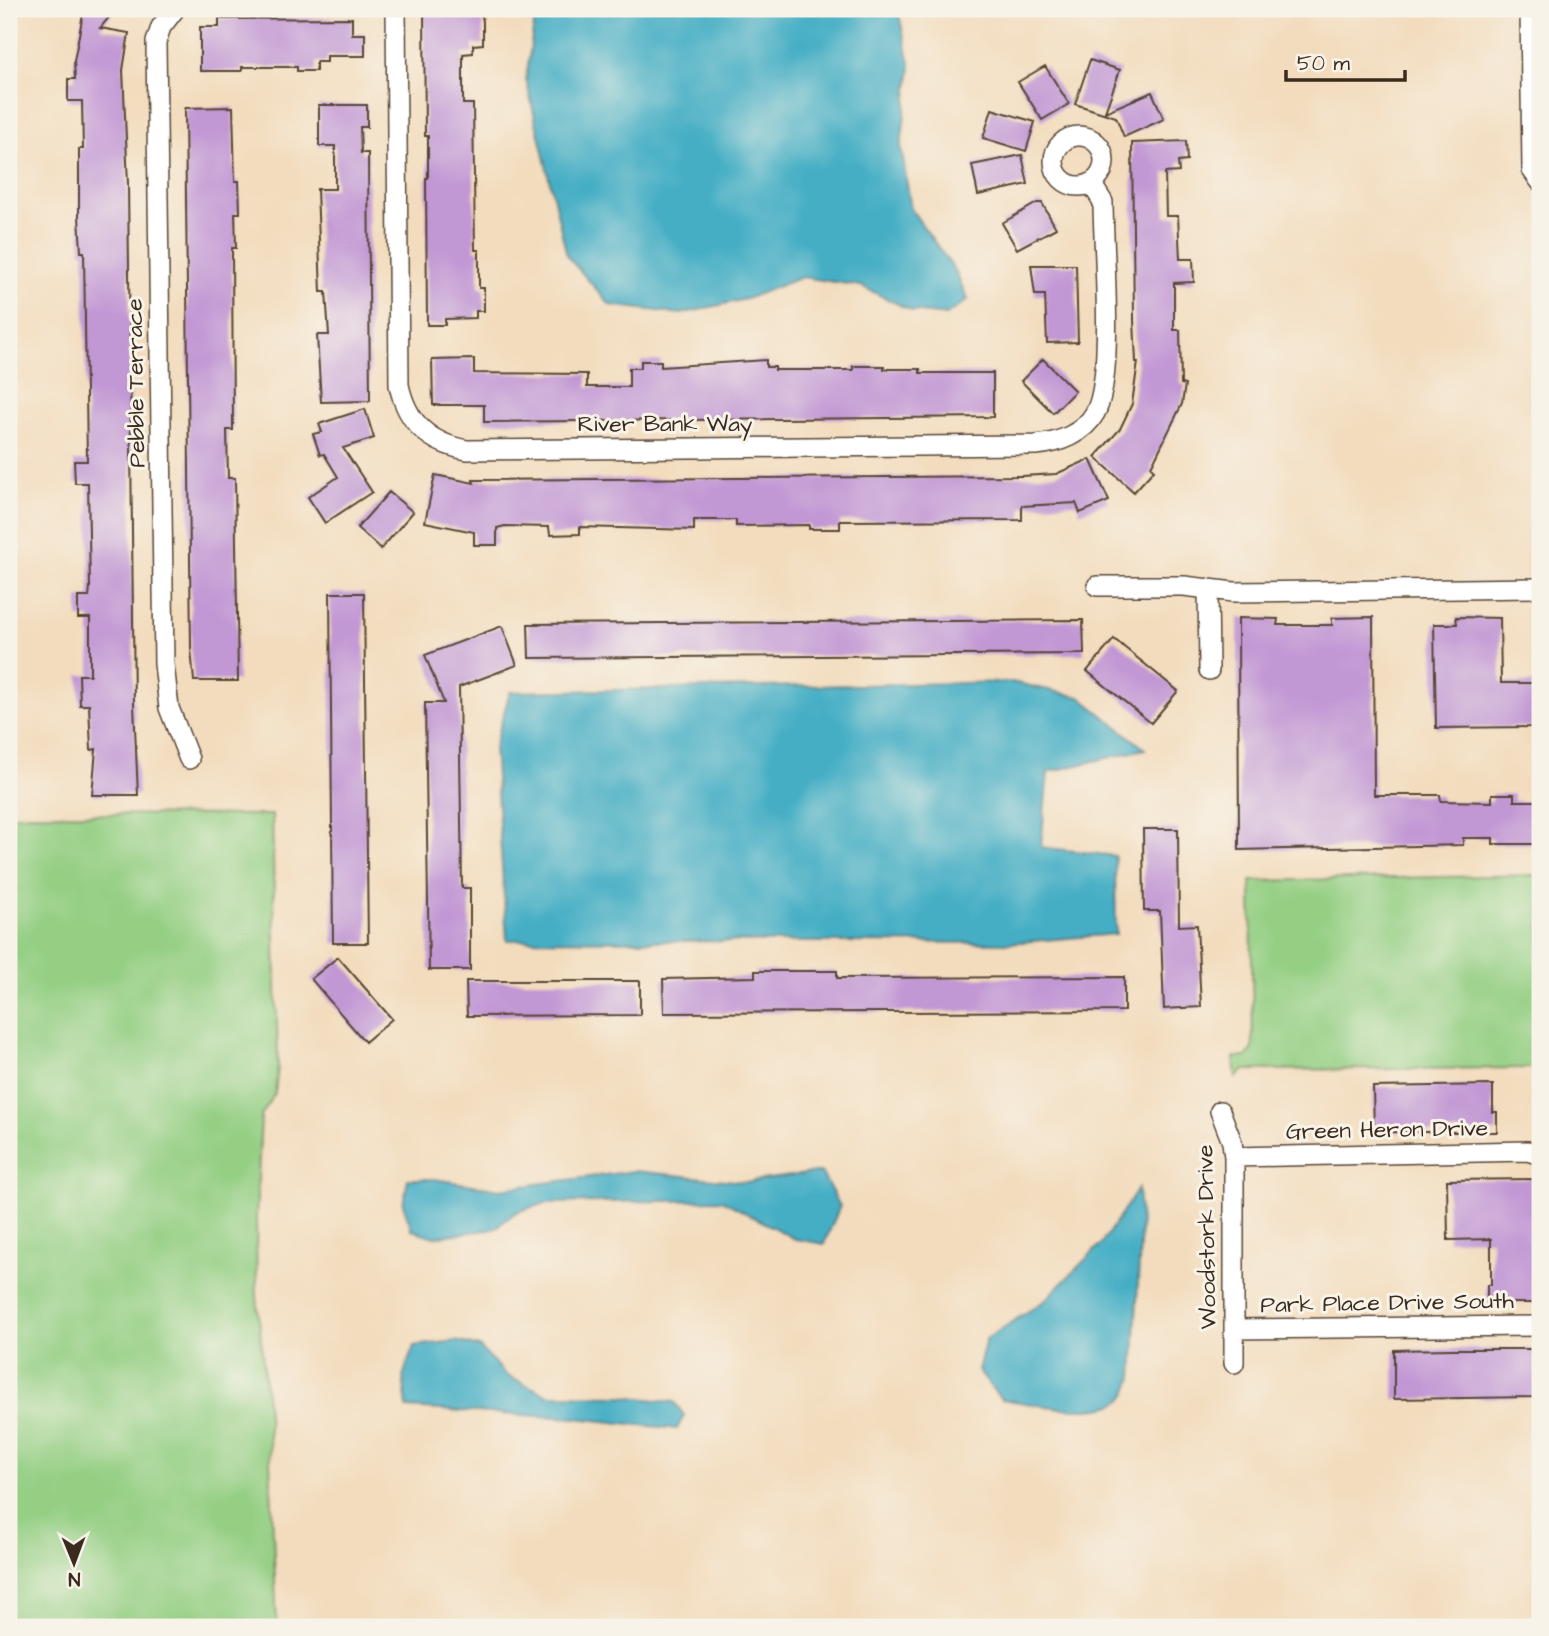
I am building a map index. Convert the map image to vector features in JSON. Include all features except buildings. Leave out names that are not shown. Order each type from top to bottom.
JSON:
[{"type":"street","name":"Pebble Terrace","points":[[175,9],[160,27],[156,42],[164,664],[169,708],[189,759]]},
{"type":"street","name":"River Bank Way","points":[[396,9],[399,385],[402,401],[420,429],[449,447],[467,450],[1036,445],[1068,437],[1083,428],[1094,416],[1105,383],[1103,202],[1091,183]]},
{"type":"street","points":[[1530,9],[1532,170],[1540,181]]},
{"type":"street","points":[[1097,586],[1234,592],[1540,588]]},
{"type":"street","points":[[1208,589],[1209,670]]},
{"type":"street","name":"Woodstork Drive","points":[[1220,1111],[1232,1142],[1234,1157],[1234,1363]]},
{"type":"street","name":"Green Heron Drive","points":[[1234,1157],[1528,1151],[1540,1155]]},
{"type":"street","name":"Park Place Drive South","points":[[1234,1329],[1540,1326]]},
{"type":"green space","points":[[272,815],[278,1066],[275,1093],[261,1116],[256,1218],[257,1296],[268,1415],[277,1627],[9,1627],[9,816]]},
{"type":"green space","points":[[1540,875],[1540,1068],[1244,1070],[1236,1078],[1234,1057],[1246,1057],[1253,1049],[1251,881]]},
{"type":"water","points":[[536,9],[886,9],[899,15],[911,67],[901,146],[911,209],[955,271],[968,300],[946,315],[912,311],[861,286],[802,277],[746,299],[681,314],[610,305],[567,256],[526,79]]},
{"type":"water","points":[[1012,682],[1080,697],[1145,749],[1048,772],[1041,847],[1115,856],[1116,934],[1009,943],[507,940],[494,748],[510,692]]},
{"type":"water","points":[[634,1171],[745,1182],[821,1172],[840,1206],[824,1244],[795,1239],[722,1200],[546,1203],[516,1212],[494,1229],[434,1237],[412,1230],[403,1204],[408,1179],[434,1179],[500,1189]]},
{"type":"water","points":[[1138,1189],[1141,1225],[1133,1378],[1124,1398],[1114,1405],[1083,1409],[1001,1399],[978,1371],[986,1339],[1044,1301],[1101,1244]]},
{"type":"water","points":[[456,1341],[479,1347],[507,1376],[548,1395],[621,1396],[674,1402],[684,1415],[677,1429],[575,1418],[407,1408],[403,1376],[414,1346]]}]
